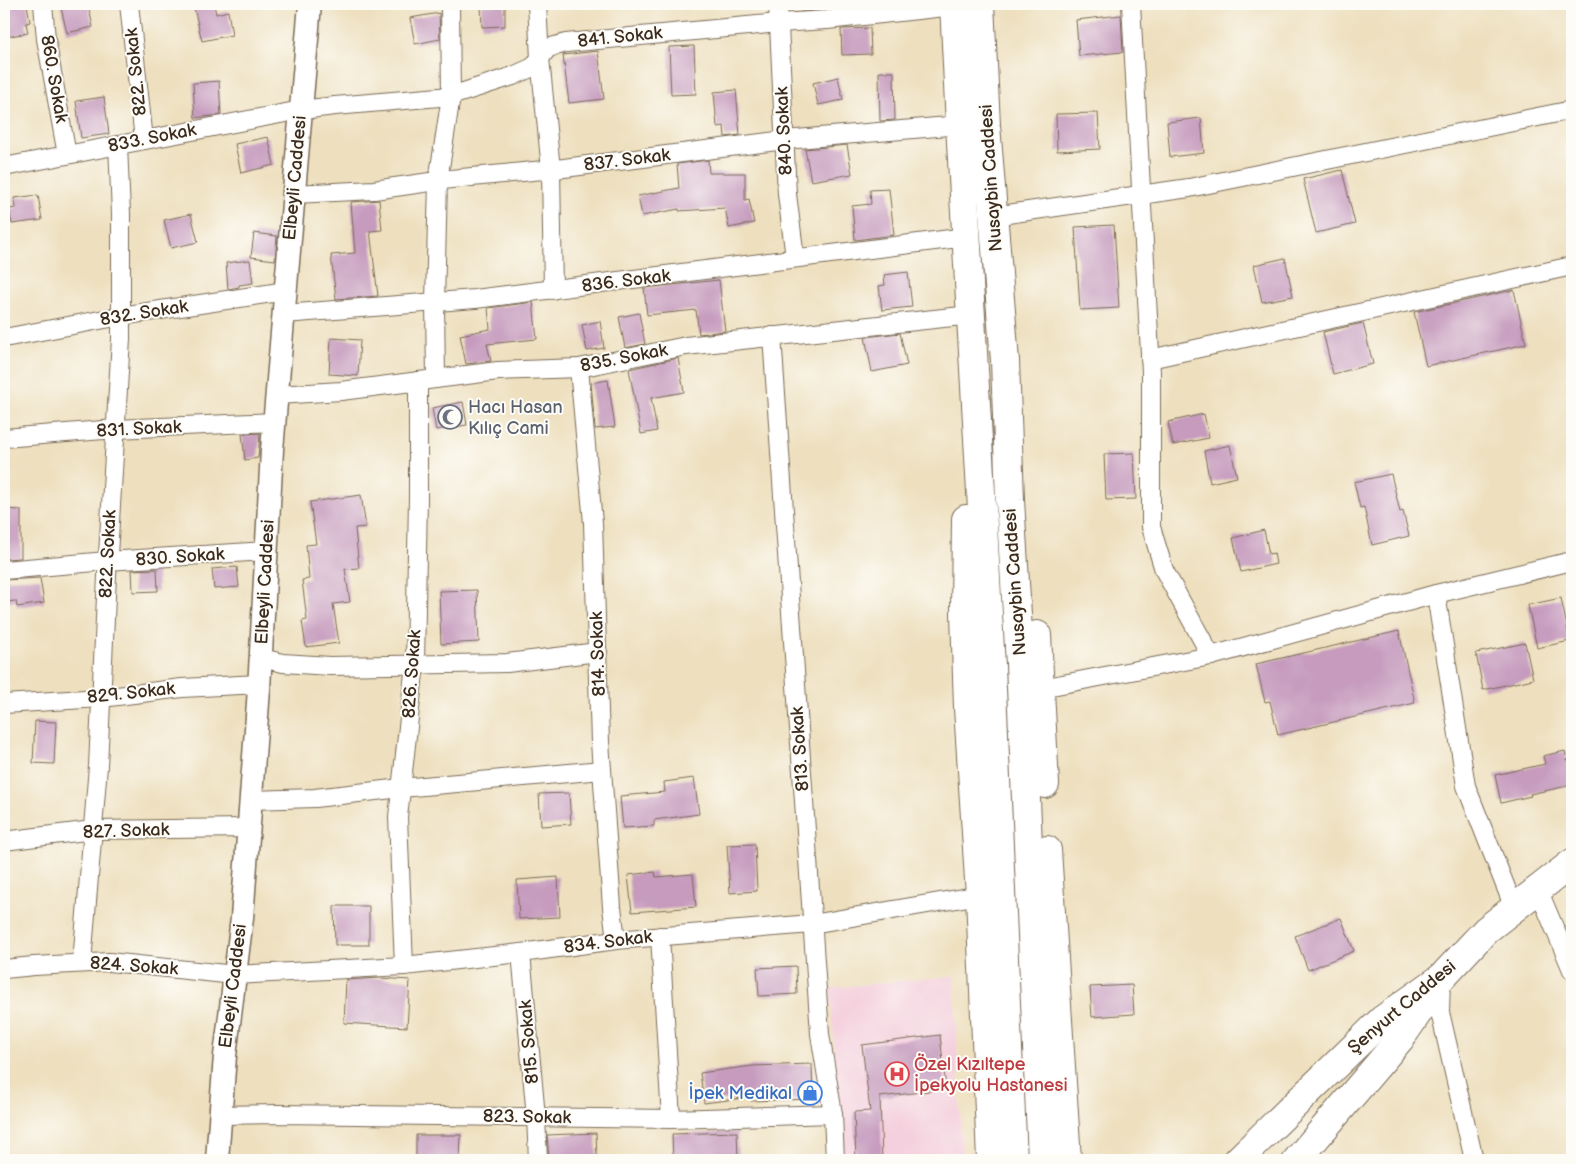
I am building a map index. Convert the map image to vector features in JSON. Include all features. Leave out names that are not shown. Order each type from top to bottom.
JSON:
[{"type":"main road","name":"Nusaybin Caddesi","points":[[963,4],[960,125],[992,676],[1013,1160]]},
{"type":"main road","name":"Nusaybin Caddesi","points":[[963,4],[994,216],[1005,361],[1010,500],[1021,674],[1042,1160]]},
{"type":"main road","points":[[971,315],[965,613],[968,708],[980,895],[990,1160]]},
{"type":"main road","points":[[1005,361],[1025,495],[1034,583],[1041,688],[1048,871],[1061,1054],[1066,1160]]},
{"type":"main road","name":"Şenyurt Caddesi","points":[[1238,1160],[1382,1020],[1441,978],[1486,930],[1572,863]]},
{"type":"main road","points":[[1297,1160],[1400,1039],[1441,978]]},
{"type":"street","name":"860. Sokak","points":[[43,4],[46,39],[67,155]]},
{"type":"street","name":"822. Sokak","points":[[129,4],[144,140]]},
{"type":"street","name":"Elbeyli Caddesi","points":[[217,1160],[225,1056],[242,918],[261,658],[276,395],[310,4]]},
{"type":"street","points":[[436,379],[435,302],[438,181],[451,96],[450,4]]},
{"type":"street","points":[[537,4],[540,58],[551,170],[553,290]]},
{"type":"street","name":"840. Sokak","points":[[778,4],[787,194],[795,258]]},
{"type":"street","name":"841. Sokak","points":[[301,110],[451,96],[513,76],[533,67],[548,48],[566,43],[827,20],[963,4]]},
{"type":"street","points":[[1131,4],[1150,359],[1151,527],[1164,570],[1211,656]]},
{"type":"street","name":"833. Sokak","points":[[4,167],[301,110]]},
{"type":"street","points":[[994,216],[1189,188],[1572,110]]},
{"type":"street","name":"837. Sokak","points":[[294,194],[374,190],[438,181],[551,170],[785,140],[960,125]]},
{"type":"street","name":"822. Sokak","points":[[82,963],[93,830],[121,339],[121,214],[118,145]]},
{"type":"street","name":"836. Sokak","points":[[284,314],[553,290],[795,258],[966,238]]},
{"type":"street","points":[[1150,359],[1572,266]]},
{"type":"street","name":"832. Sokak","points":[[4,338],[121,316],[286,291]]},
{"type":"street","name":"835. Sokak","points":[[276,395],[341,391],[498,371],[579,368],[686,346],[971,315]]},
{"type":"street","name":"813. Sokak","points":[[772,336],[820,1034],[833,1114],[835,1160]]},
{"type":"street","name":"814. Sokak","points":[[579,368],[593,523],[602,770],[616,940]]},
{"type":"street","name":"826. Sokak","points":[[404,966],[398,817],[415,664],[418,381]]},
{"type":"street","name":"831. Sokak","points":[[4,438],[116,429],[274,422]]},
{"type":"street","name":"830. Sokak","points":[[4,570],[107,561],[266,551]]},
{"type":"street","points":[[1041,688],[1211,656],[1436,594],[1572,561]]},
{"type":"street","points":[[1436,594],[1466,786],[1514,908]]},
{"type":"street","points":[[261,658],[283,663],[330,666],[507,663],[598,652]]},
{"type":"street","name":"829. Sokak","points":[[4,704],[101,698],[182,688],[259,684]]},
{"type":"street","points":[[251,800],[315,798],[401,788],[602,770]]},
{"type":"street","name":"827. Sokak","points":[[4,841],[93,830],[248,828]]},
{"type":"street","points":[[1538,889],[1572,969]]},
{"type":"street","name":"834. Sokak","points":[[235,975],[404,966],[616,940],[812,924],[980,895]]},
{"type":"street","points":[[660,936],[671,1119]]},
{"type":"street","name":"815. Sokak","points":[[521,953],[536,1117],[538,1160]]},
{"type":"street","name":"824. Sokak","points":[[4,969],[109,962],[235,975]]},
{"type":"street","points":[[1441,978],[1440,1012],[1474,1160]]},
{"type":"street","name":"823. Sokak","points":[[221,1115],[671,1119],[833,1114]]},
{"type":"shaded area","name":"Özel Kızıltepe İpekyolu Hastanesi","points":[[954,976],[962,1160],[841,1160],[830,988]]},
{"type":"building","points":[[4,4],[27,4],[30,22],[26,23],[28,33],[4,37]]},
{"type":"building","points":[[60,4],[88,4],[93,27],[67,33]]},
{"type":"building","points":[[193,4],[214,4],[216,14],[228,11],[232,35],[202,41]]},
{"type":"building","points":[[800,4],[838,4],[838,8],[801,11]]},
{"type":"building","points":[[481,5],[505,5],[505,26],[482,27]]},
{"type":"building","points":[[439,13],[440,39],[415,44],[410,18]]},
{"type":"building","points":[[1121,15],[1123,52],[1079,56],[1076,20]]},
{"type":"building","points":[[870,28],[871,54],[842,55],[841,29]]},
{"type":"building","points":[[694,46],[696,94],[671,95],[669,47]]},
{"type":"building","points":[[598,51],[604,99],[569,103],[563,55]]},
{"type":"building","points":[[879,72],[894,72],[895,120],[880,121]]},
{"type":"building","points":[[838,77],[843,100],[818,105],[813,83]]},
{"type":"building","points":[[219,81],[221,115],[195,118],[193,83]]},
{"type":"building","points":[[736,90],[740,135],[725,137],[724,126],[717,127],[714,92]]},
{"type":"building","points":[[104,97],[109,134],[81,138],[76,101]]},
{"type":"building","points":[[1098,113],[1100,149],[1057,151],[1056,114]]},
{"type":"building","points":[[1201,118],[1204,153],[1170,157],[1167,122]]},
{"type":"building","points":[[268,137],[274,165],[241,173],[235,144]]},
{"type":"building","points":[[847,145],[852,174],[811,181],[805,149]]},
{"type":"building","points":[[708,160],[709,173],[745,173],[745,200],[749,199],[754,223],[729,228],[725,208],[679,211],[679,209],[642,216],[638,196],[679,188],[677,164]]},
{"type":"building","points":[[1342,170],[1355,224],[1316,233],[1303,179]]},
{"type":"building","points":[[889,189],[894,235],[855,240],[852,206],[871,204],[870,190]]},
{"type":"building","points":[[38,195],[42,220],[12,224],[9,209],[16,208],[14,198]]},
{"type":"building","points":[[379,200],[382,230],[370,231],[378,296],[336,299],[331,255],[355,253],[351,202]]},
{"type":"building","points":[[191,214],[198,242],[171,248],[164,220]]},
{"type":"building","points":[[1114,225],[1119,308],[1080,310],[1075,227]]},
{"type":"building","points":[[254,233],[277,236],[275,260],[251,257]]},
{"type":"building","points":[[1285,258],[1293,296],[1262,302],[1254,265]]},
{"type":"building","points":[[250,260],[253,283],[228,289],[226,263]]},
{"type":"building","points":[[908,272],[912,307],[882,310],[879,286],[885,285],[884,275]]},
{"type":"building","points":[[719,280],[725,331],[699,334],[696,310],[647,315],[644,288]]},
{"type":"building","points":[[1514,290],[1526,344],[1426,366],[1414,312]]},
{"type":"building","points":[[533,302],[537,339],[487,344],[491,361],[466,364],[460,335],[490,329],[488,308]]},
{"type":"building","points":[[639,313],[645,344],[625,348],[619,317]]},
{"type":"building","points":[[600,321],[604,348],[587,351],[582,325]]},
{"type":"building","points":[[1363,323],[1373,364],[1333,374],[1323,332]]},
{"type":"building","points":[[900,333],[907,365],[872,372],[865,337]]},
{"type":"building","points":[[331,338],[360,340],[358,376],[329,374]]},
{"type":"building","points":[[678,358],[684,392],[651,398],[657,431],[641,434],[629,369]]},
{"type":"building","points":[[608,380],[615,427],[595,429],[591,383]]},
{"type":"building","name":"Hacı Hasan Kılıç Cami","points":[[463,402],[467,425],[436,430],[432,408]]},
{"type":"building","points":[[1204,414],[1209,438],[1173,445],[1168,422]]},
{"type":"building","points":[[260,433],[258,458],[245,460],[242,434]]},
{"type":"building","points":[[1230,445],[1237,477],[1210,483],[1204,451]]},
{"type":"building","points":[[1134,453],[1136,499],[1106,500],[1104,454]]},
{"type":"building","points":[[1391,474],[1400,512],[1403,511],[1409,536],[1372,545],[1364,507],[1360,508],[1354,482]]},
{"type":"building","points":[[361,495],[366,527],[355,528],[359,568],[345,569],[350,602],[333,604],[339,643],[306,647],[302,621],[307,620],[302,580],[309,579],[306,545],[316,544],[310,502]]},
{"type":"building","points":[[4,509],[21,510],[21,558],[4,559]]},
{"type":"building","points":[[1264,530],[1269,554],[1274,553],[1276,564],[1241,572],[1233,538]]},
{"type":"building","points":[[237,567],[239,587],[214,589],[212,569]]},
{"type":"building","points":[[157,569],[158,591],[133,592],[132,570]]},
{"type":"building","points":[[40,578],[44,603],[17,607],[16,601],[4,602],[4,580]]},
{"type":"building","points":[[477,590],[479,642],[441,644],[439,591]]},
{"type":"building","points":[[1561,598],[1570,641],[1537,648],[1528,605]]},
{"type":"building","points":[[1399,631],[1415,703],[1278,735],[1270,701],[1265,702],[1256,664]]},
{"type":"building","points":[[1525,643],[1533,679],[1483,690],[1476,653]]},
{"type":"building","points":[[35,721],[56,722],[54,764],[33,763]]},
{"type":"building","points":[[1565,751],[1567,760],[1572,759],[1572,785],[1530,794],[1531,796],[1501,803],[1495,775],[1545,764],[1543,756]]},
{"type":"building","points":[[694,778],[699,814],[654,820],[654,826],[623,828],[620,796],[665,792],[664,782]]},
{"type":"building","points":[[569,793],[571,824],[541,826],[539,794]]},
{"type":"building","points":[[755,844],[757,891],[730,893],[727,845]]},
{"type":"building","points":[[655,872],[656,877],[693,874],[696,907],[632,912],[628,875]]},
{"type":"building","points":[[558,877],[560,917],[519,919],[517,880]]},
{"type":"building","points":[[334,906],[369,906],[369,945],[335,945]]},
{"type":"building","points":[[1341,918],[1354,951],[1308,970],[1295,936]]},
{"type":"building","points":[[796,966],[797,994],[759,996],[757,968]]},
{"type":"building","points":[[380,978],[410,980],[407,1027],[344,1023],[346,980]]},
{"type":"building","points":[[1132,985],[1134,1014],[1092,1017],[1090,987]]},
{"type":"building","points":[[940,1035],[946,1089],[880,1097],[882,1160],[856,1160],[854,1112],[870,1111],[862,1045]]},
{"type":"building","points":[[812,1064],[813,1099],[751,1101],[751,1097],[704,1103],[700,1073],[752,1066]]},
{"type":"building","points":[[737,1132],[738,1160],[673,1160],[672,1134]]},
{"type":"building","points":[[596,1133],[597,1160],[549,1160],[547,1135]]},
{"type":"building","points":[[416,1135],[461,1135],[460,1160],[416,1160]]},
{"type":"place","name":"Hacı Hasan Kılıç Cami","points":[[450,417]]},
{"type":"place","name":"Özel Kızıltepe İpekyolu Hastanesi","points":[[897,1074]]},
{"type":"place","name":"İpek Medikal","points":[[810,1093]]}]
